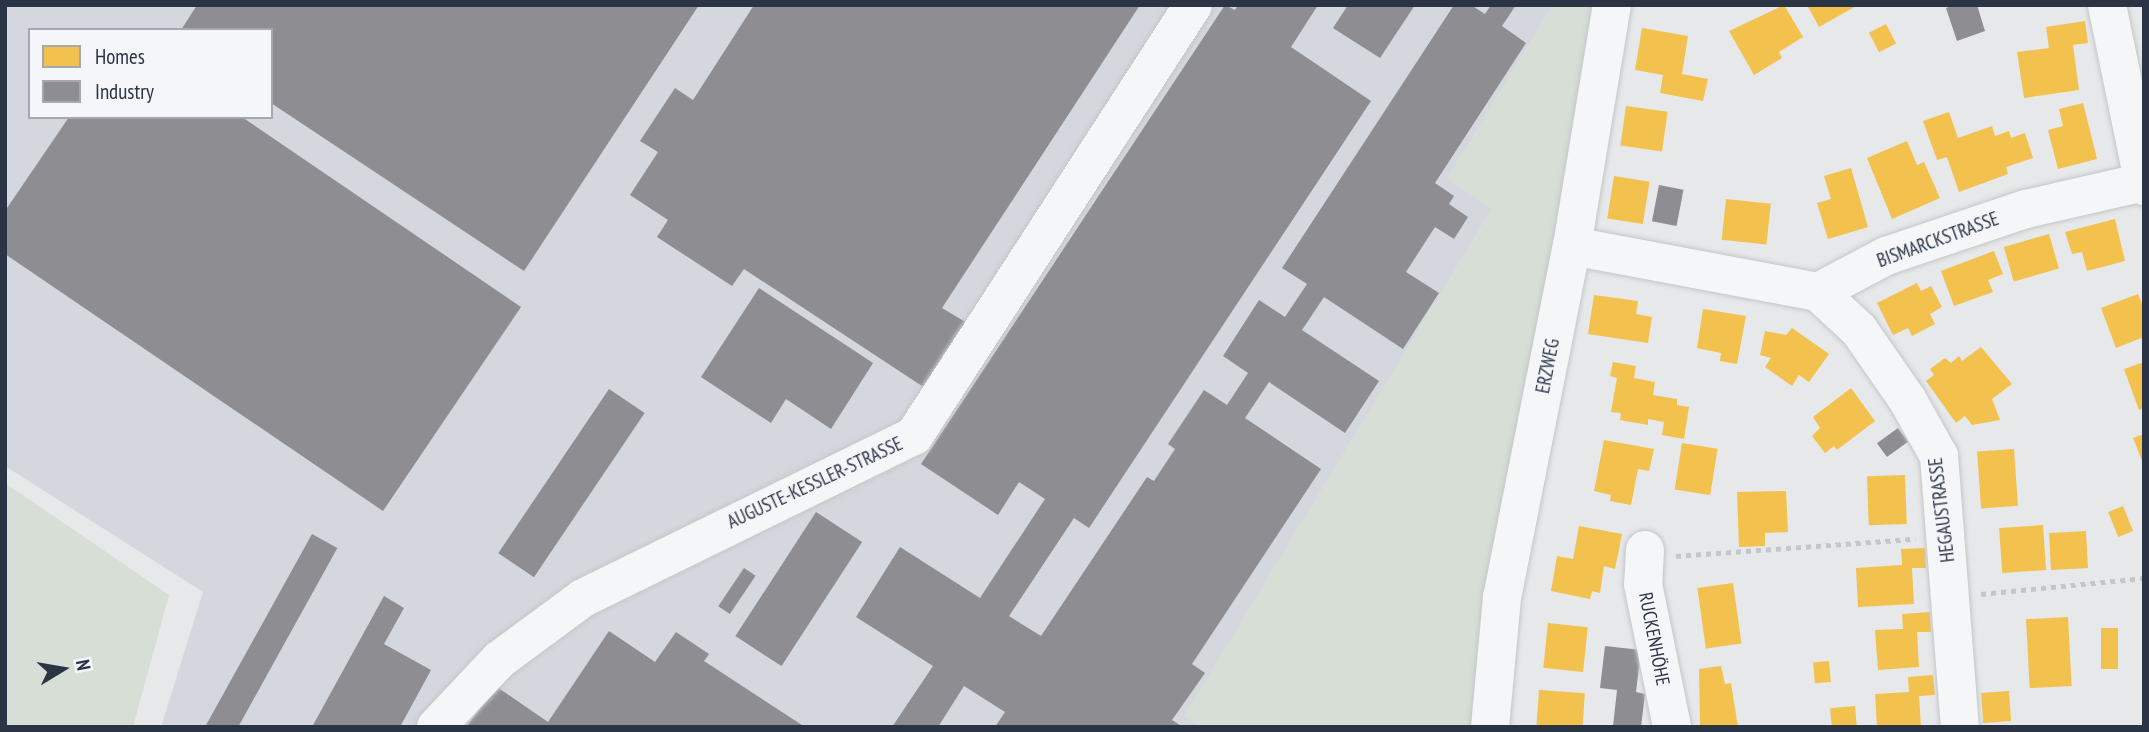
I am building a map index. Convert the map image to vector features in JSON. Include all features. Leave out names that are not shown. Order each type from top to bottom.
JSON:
[{"type":"street","name":"AUGUSTE-KESSLER-STRASSE","points":[[436,727],[499,660],[583,598],[914,436],[1193,5]]},
{"type":"street","name":"ERZWEG","points":[[1490,727],[1502,598],[1572,246],[1612,5]]},
{"type":"street","points":[[2107,5],[2143,183]]},
{"type":"street","name":"BISMARCKSTRASSE","points":[[1818,292],[1886,256],[2013,213],[2143,183]]},
{"type":"street","points":[[1572,246],[1818,292]]},
{"type":"street","name":"HEGAUSTRASSE","points":[[1818,292],[1859,330],[1907,399],[1939,456],[1960,727]]},
{"type":"street","name":"RUCKENHÖHE","points":[[1645,550],[1643,584],[1672,727]]},
{"type":"path","points":[[1645,550],[1665,556],[1736,555],[1947,536]]},
{"type":"path","points":[[1951,596],[2144,578]]},
{"type":"shaded area","points":[[5,5],[1553,5],[1447,179],[1492,209],[1185,715],[1200,727],[161,727],[203,592],[5,466]]},
{"type":"shaded area","points":[[1553,5],[1599,5],[1480,727],[1200,727],[1184,716],[1492,209],[1447,179]]},
{"type":"shaded area","points":[[5,483],[169,595],[133,727],[5,727]]},
{"type":"building: Homes","points":[[1784,5],[1803,37],[1779,52],[1782,58],[1754,75],[1729,31]]},
{"type":"building: Homes","points":[[1807,5],[1858,5],[1819,27]]},
{"type":"building: Homes","points":[[2085,21],[2088,43],[2073,45],[2079,90],[2024,98],[2017,52],[2049,48],[2046,27]]},
{"type":"building: Homes","points":[[1886,24],[1896,44],[1879,52],[1869,33]]},
{"type":"building: Homes","points":[[1642,28],[1688,36],[1682,74],[1708,79],[1703,101],[1660,93],[1663,75],[1635,70]]},
{"type":"building: Homes","points":[[2083,103],[2097,159],[2058,169],[2048,130],[2063,126],[2059,109]]},
{"type":"building: Homes","points":[[1626,106],[1668,112],[1662,151],[1620,146]]},
{"type":"building: Homes","points":[[1949,112],[1958,138],[1992,126],[1995,136],[2009,131],[2011,138],[2025,133],[2033,158],[2006,167],[2008,174],[1959,192],[1947,157],[1937,160],[1923,121]]},
{"type":"building: Homes","points":[[1907,141],[1917,165],[1924,162],[1940,198],[1892,219],[1867,158]]},
{"type":"building: Homes","points":[[1851,168],[1868,227],[1828,239],[1817,203],[1831,199],[1824,176]]},
{"type":"building: Homes","points":[[1614,176],[1650,182],[1643,224],[1607,218]]},
{"type":"building: Homes","points":[[1726,199],[1771,204],[1766,244],[1722,240]]},
{"type":"building: Homes","points":[[2115,219],[2125,261],[2087,271],[2082,252],[2072,254],[2065,232]]},
{"type":"building: Homes","points":[[2049,234],[2059,269],[2014,282],[2004,247]]},
{"type":"building: Homes","points":[[1994,251],[2003,274],[1988,280],[1993,292],[1954,306],[1941,271]]},
{"type":"building: Homes","points":[[1917,283],[1921,291],[1931,286],[1942,307],[1930,314],[1935,324],[1912,336],[1908,328],[1893,335],[1877,303]]},
{"type":"building: Homes","points":[[2138,294],[2144,308],[2144,337],[2116,348],[2101,308]]},
{"type":"building: Homes","points":[[1594,295],[1638,301],[1636,314],[1652,317],[1648,343],[1588,334]]},
{"type":"building: Homes","points":[[1703,309],[1746,316],[1737,364],[1720,361],[1721,353],[1697,348]]},
{"type":"building: Homes","points":[[1792,328],[1829,354],[1809,382],[1799,375],[1792,386],[1765,367],[1771,358],[1760,355],[1765,331],[1786,335]]},
{"type":"building: Homes","points":[[1981,347],[2012,384],[1992,399],[2000,420],[1972,425],[1965,416],[1956,423],[1926,381],[1934,375],[1930,369],[1945,358],[1951,363],[1959,356],[1962,361]]},
{"type":"building: Homes","points":[[1613,362],[1636,366],[1634,378],[1655,382],[1653,395],[1677,399],[1677,405],[1689,407],[1684,439],[1662,435],[1664,422],[1648,419],[1648,425],[1620,420],[1621,413],[1611,412],[1617,378],[1610,376]]},
{"type":"building: Homes","points":[[2144,362],[2144,408],[2139,410],[2124,369]]},
{"type":"building: Homes","points":[[1851,388],[1875,421],[1837,450],[1834,446],[1825,453],[1812,436],[1820,428],[1813,417]]},
{"type":"building: Homes","points":[[2144,434],[2144,466],[2133,438]]},
{"type":"building: Homes","points":[[1604,440],[1654,449],[1649,471],[1638,469],[1631,505],[1610,501],[1611,495],[1594,491]]},
{"type":"building: Homes","points":[[1682,443],[1718,449],[1710,495],[1675,489]]},
{"type":"building: Homes","points":[[2014,449],[2018,506],[1981,508],[1977,452]]},
{"type":"building: Homes","points":[[1905,475],[1907,524],[1869,525],[1867,476]]},
{"type":"building: Homes","points":[[1786,491],[1788,532],[1765,533],[1765,546],[1739,547],[1737,492]]},
{"type":"building: Homes","points":[[2123,506],[2133,531],[2118,537],[2108,512]]},
{"type":"building: Homes","points":[[2043,525],[2046,570],[2002,573],[1999,528]]},
{"type":"building: Homes","points":[[1579,526],[1622,534],[1615,569],[1604,566],[1600,593],[1592,591],[1590,599],[1551,591],[1557,556],[1573,559]]},
{"type":"building: Homes","points":[[2086,531],[2088,568],[2051,570],[2049,533]]},
{"type":"building: Homes","points":[[1925,548],[1926,568],[1912,568],[1914,604],[1858,607],[1856,568],[1902,565],[1901,549]]},
{"type":"building: Homes","points":[[1733,583],[1741,643],[1706,648],[1697,588]]},
{"type":"building: Homes","points":[[1930,612],[1931,632],[1917,632],[1919,667],[1878,670],[1875,630],[1903,629],[1902,614]]},
{"type":"building: Homes","points":[[2068,617],[2072,686],[2030,688],[2026,619]]},
{"type":"building: Homes","points":[[1548,623],[1588,627],[1583,672],[1543,668]]},
{"type":"building: Homes","points":[[2101,628],[2118,628],[2118,669],[2101,669]]},
{"type":"building: Homes","points":[[1829,661],[1831,682],[1815,683],[1813,662]]},
{"type":"building: Homes","points":[[1721,666],[1725,684],[1731,683],[1738,727],[1700,727],[1699,669]]},
{"type":"building: Homes","points":[[1933,675],[1935,695],[1919,696],[1921,727],[1877,727],[1875,694],[1909,692],[1908,677]]},
{"type":"building: Homes","points":[[1539,690],[1585,693],[1583,727],[1536,726]]},
{"type":"building: Homes","points":[[2009,691],[2011,721],[1983,723],[1981,693]]},
{"type":"building: Homes","points":[[1855,706],[1857,727],[1832,727],[1830,708]]},
{"type":"building: Industry","points":[[197,5],[699,5],[524,271],[273,104],[273,28],[182,28]]},
{"type":"building: Industry","points":[[754,5],[1140,5],[942,308],[967,323],[925,388],[744,269],[732,286],[657,237],[668,220],[630,195],[658,152],[640,141],[675,88],[693,100]]},
{"type":"building: Industry","points":[[1225,5],[1235,10],[1238,5],[1318,5],[1291,47],[1371,101],[1089,528],[1074,518],[1009,616],[1041,636],[1147,477],[1154,481],[1175,449],[1168,444],[1204,390],[1227,405],[1248,373],[1223,356],[1259,300],[1285,317],[1307,284],[1282,268],[1454,5],[1471,5],[1485,14],[1491,5],[1516,5],[1502,26],[1526,43],[1435,183],[1454,196],[1449,204],[1468,217],[1454,239],[1435,227],[1406,272],[1439,293],[1403,349],[1324,297],[1302,330],[1379,381],[1345,433],[1269,382],[1245,418],[1321,469],[1192,664],[1205,673],[1172,720],[1183,727],[995,727],[1005,712],[964,686],[938,727],[892,727],[933,666],[856,617],[900,547],[980,598],[1045,499],[1019,482],[998,515],[921,464]]},
{"type":"building: Industry","points":[[1348,5],[1415,5],[1380,58],[1333,28]]},
{"type":"building: Industry","points":[[1953,5],[1977,5],[1985,31],[1957,41],[1946,8]]},
{"type":"building: Industry","points":[[68,119],[245,119],[521,307],[383,511],[5,254],[5,211]]},
{"type":"building: Industry","points":[[1659,185],[1684,190],[1676,226],[1652,221]]},
{"type":"building: Industry","points":[[759,288],[873,363],[831,429],[786,399],[771,423],[701,377]]},
{"type":"building: Industry","points":[[609,389],[645,413],[534,577],[498,553]]},
{"type":"building: Industry","points":[[1898,428],[1908,442],[1887,457],[1877,443]]},
{"type":"building: Industry","points":[[816,512],[862,542],[782,666],[735,636]]},
{"type":"building: Industry","points":[[312,534],[337,548],[238,727],[205,727]]},
{"type":"building: Industry","points":[[744,568],[756,576],[730,614],[718,606]]},
{"type":"building: Industry","points":[[384,596],[404,608],[384,644],[431,670],[400,727],[312,727]]},
{"type":"building: Industry","points":[[609,631],[655,662],[676,632],[709,654],[704,661],[805,727],[466,727],[497,687],[548,722]]},
{"type":"building: Industry","points":[[1605,646],[1641,650],[1636,692],[1645,694],[1641,727],[1613,726],[1617,690],[1600,688]]}]
